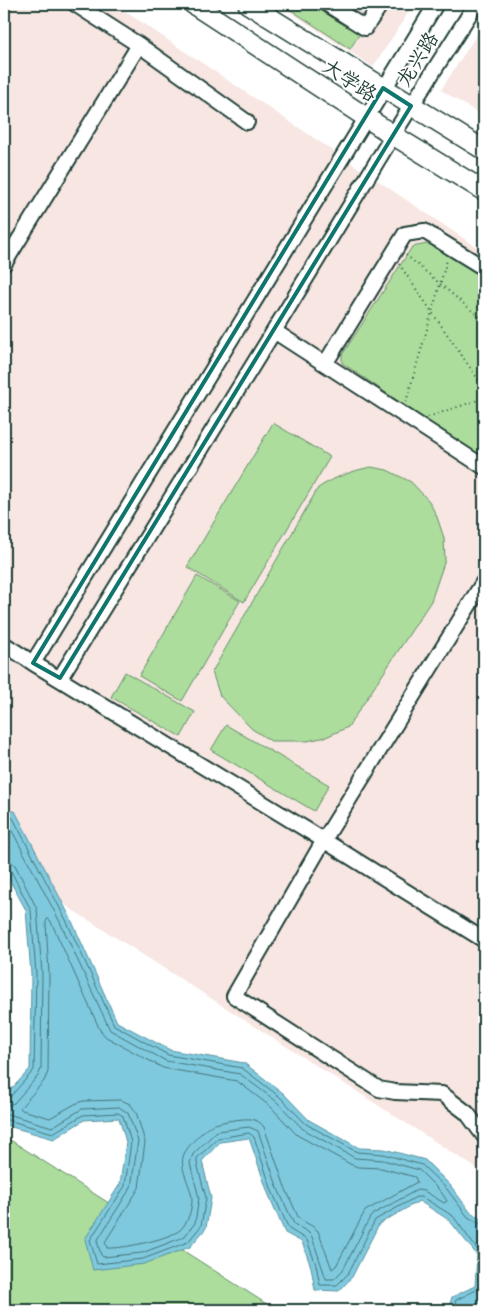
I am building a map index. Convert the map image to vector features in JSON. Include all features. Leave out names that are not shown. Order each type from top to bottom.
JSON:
[{"type":"main road","name":"大学路","points":[[193,4],[393,135],[484,191]]},
{"type":"main road","name":"大学路","points":[[248,4],[484,150]]},
{"type":"street","points":[[75,4],[139,46],[247,122]]},
{"type":"street","points":[[327,4],[365,28],[381,4]]},
{"type":"street","name":"龙兴路","points":[[33,663],[365,117],[436,4]]},
{"type":"street","name":"龙兴路","points":[[60,678],[393,135],[476,4]]},
{"type":"street","points":[[4,264],[139,46]]},
{"type":"street","points":[[325,364],[404,234],[424,231],[484,268]]},
{"type":"street","points":[[274,331],[484,467]]},
{"type":"street","points":[[484,581],[324,840],[234,996],[379,1089],[395,1092],[442,1094],[467,1113],[484,1136]]},
{"type":"street","points":[[4,644],[484,940]]},
{"type":"path","points":[[451,248],[432,312],[408,418],[484,398]]},
{"type":"path","points":[[395,251],[440,284],[484,321]]},
{"type":"path","points":[[395,251],[432,312],[484,388]]},
{"type":"highlighted area","points":[[383,88],[411,106],[60,678],[33,663]]},
{"type":"shaded area","points":[[4,4],[114,4],[484,252],[484,1173],[4,866]]},
{"type":"shaded area","points":[[278,4],[414,4],[373,67]]},
{"type":"shaded area","points":[[484,23],[484,117],[441,90]]},
{"type":"green space","points":[[282,4],[321,4],[362,30],[350,49]]},
{"type":"green space","points":[[432,243],[484,273],[484,459],[342,363],[342,355],[412,247]]},
{"type":"green space","points":[[273,423],[330,457],[244,602],[187,567]]},
{"type":"green space","points":[[371,467],[387,470],[411,482],[429,501],[437,517],[444,538],[445,560],[431,601],[348,727],[326,737],[307,741],[271,741],[252,729],[220,696],[212,672],[318,488],[343,475]]},
{"type":"green space","points":[[197,576],[240,601],[182,701],[139,676]]},
{"type":"green space","points":[[125,672],[195,712],[181,737],[111,697]]},
{"type":"green space","points":[[226,725],[329,785],[314,811],[211,750]]},
{"type":"green space","points":[[4,1136],[276,1310],[4,1310]]},
{"type":"water","points":[[15,811],[70,917],[117,1022],[170,1050],[244,1063],[283,1093],[309,1120],[359,1148],[384,1149],[425,1160],[450,1185],[471,1213],[484,1221],[484,1310],[448,1310],[452,1297],[475,1286],[477,1255],[449,1220],[419,1201],[379,1224],[352,1277],[339,1291],[315,1290],[311,1267],[302,1242],[285,1233],[268,1193],[249,1138],[220,1142],[202,1161],[211,1198],[206,1228],[190,1247],[144,1264],[93,1270],[85,1239],[120,1184],[126,1142],[119,1118],[84,1120],[54,1139],[8,1126],[4,1123],[4,1097],[30,1069],[31,974],[26,910],[4,870],[4,812]]}]
